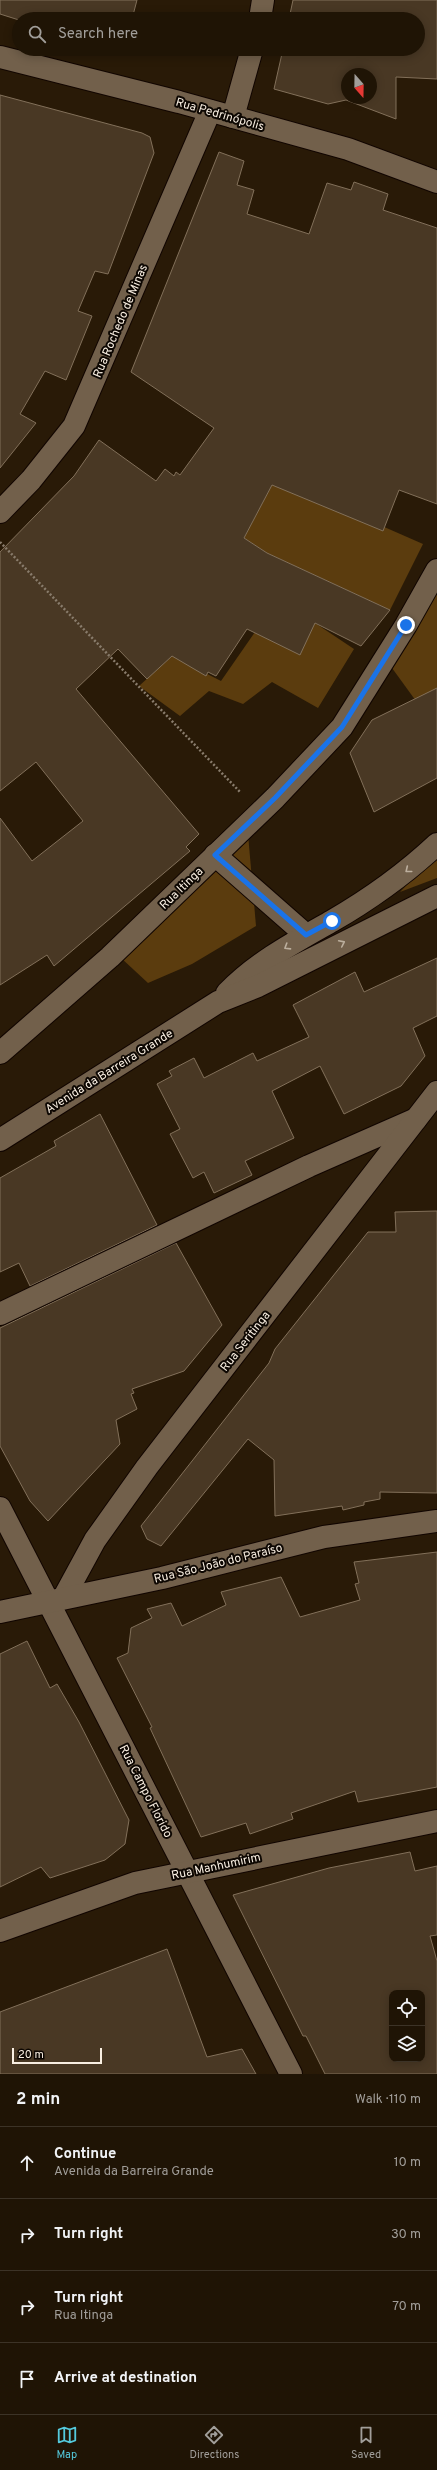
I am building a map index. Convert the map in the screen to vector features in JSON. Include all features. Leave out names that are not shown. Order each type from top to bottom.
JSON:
[{"type":"street","points":[[261,12],[263,0]]},
{"type":"street","points":[[233,118],[250,56]]},
{"type":"street","name":"Rua Pedrinópolis","points":[[0,57],[210,111],[348,149],[437,182]]},
{"type":"street","name":"Rua Rochedo de Minas","points":[[0,512],[31,480],[74,426],[210,111]]},
{"type":"street","name":"Rua Itinga","points":[[0,1053],[110,957],[275,798],[342,727],[406,625],[437,570]]},
{"type":"street","name":"Avenida da Barreira Grande","points":[[218,1002],[242,977],[306,935],[332,921],[394,881],[437,844]]},
{"type":"street","points":[[215,855],[306,935]]},
{"type":"street","name":"Avenida da Barreira Grande","points":[[0,1140],[218,1002],[258,986],[437,896]]},
{"type":"street","name":"Rua Seritinga","points":[[56,1599],[95,1540],[147,1467],[437,1092]]},
{"type":"street","points":[[0,1314],[309,1166],[419,1117]]},
{"type":"street","name":"Rua Campo Florido","points":[[0,1508],[56,1599],[187,1872],[291,2074]]},
{"type":"street","name":"Rua São João do Paraíso","points":[[0,1612],[56,1599],[162,1578],[324,1537],[437,1521]]},
{"type":"street","name":"Rua Manhumirim","points":[[0,1931],[135,1883],[437,1821]]},
{"type":"path","points":[[0,542],[259,812]]},
{"type":"shaded area","points":[[275,479],[423,544],[390,610],[267,553],[244,538]]},
{"type":"shaded area","points":[[437,592],[437,730],[392,668]]},
{"type":"shaded area","points":[[315,623],[354,649],[318,708],[272,682],[243,704],[209,691],[180,716],[139,686],[172,656],[221,681],[255,632]]},
{"type":"shaded area","points":[[248,834],[256,926],[192,964],[148,983],[120,957]]},
{"type":"shaded area","points":[[437,854],[437,878],[400,892]]},
{"type":"building","points":[[0,0],[137,0],[134,12],[12,12],[12,18],[0,14]]},
{"type":"building","points":[[293,0],[437,0],[437,79],[396,77],[396,119],[357,104],[377,104],[377,68],[341,68],[341,101],[328,104],[274,89],[281,56],[425,56],[425,12],[290,12]]},
{"type":"building","points":[[0,95],[142,133],[150,137],[154,153],[108,274],[95,271],[78,311],[92,316],[66,380],[45,371],[20,414],[36,423],[0,468]]},
{"type":"building","points":[[219,152],[244,161],[237,185],[254,190],[247,214],[309,234],[327,183],[351,190],[354,182],[388,194],[383,210],[437,228],[437,504],[399,490],[383,531],[272,485],[244,538],[267,553],[390,610],[361,646],[315,623],[300,655],[247,629],[216,676],[208,672],[206,676],[172,656],[147,679],[118,649],[76,689],[199,834],[186,847],[190,851],[54,966],[47,955],[0,985],[0,818],[32,861],[83,821],[36,762],[0,791],[0,552],[74,476],[99,440],[156,481],[165,469],[174,476],[176,472],[180,475],[214,428],[131,372]]},
{"type":"building","points":[[437,688],[437,778],[374,812],[350,753],[372,720]]},
{"type":"building","points":[[437,958],[437,1016],[413,1028],[425,1056],[401,1086],[344,1114],[320,1066],[272,1091],[294,1138],[245,1161],[252,1175],[214,1193],[204,1172],[193,1178],[170,1134],[180,1129],[157,1084],[172,1076],[169,1071],[194,1058],[204,1078],[253,1053],[257,1061],[309,1037],[293,1005],[355,972],[364,992]]},
{"type":"building","points":[[100,1114],[157,1225],[30,1286],[19,1263],[0,1272],[0,1178],[56,1146],[54,1141]]},
{"type":"building","points":[[437,1211],[437,1493],[380,1492],[380,1499],[364,1502],[364,1505],[343,1510],[342,1506],[275,1516],[274,1460],[248,1439],[161,1546],[147,1539],[141,1526],[269,1363],[275,1349],[368,1232],[396,1232],[395,1212]]},
{"type":"building","points":[[176,1243],[222,1325],[184,1371],[132,1389],[134,1393],[131,1394],[137,1409],[116,1420],[120,1444],[48,1521],[30,1501],[0,1446],[0,1328]]},
{"type":"building","points":[[437,1552],[437,1787],[358,1802],[355,1791],[291,1813],[293,1819],[250,1834],[246,1823],[201,1837],[150,1728],[152,1727],[117,1658],[128,1653],[131,1628],[152,1618],[147,1609],[171,1603],[182,1626],[226,1605],[221,1592],[281,1577],[300,1617],[360,1600],[355,1584],[359,1583],[354,1562]]},
{"type":"building","points":[[27,1641],[50,1688],[57,1684],[79,1722],[129,1820],[125,1844],[105,1860],[50,1878],[41,1867],[0,1887],[0,1654]]},
{"type":"building","points":[[410,1852],[415,1871],[437,1866],[437,1935],[430,1936],[437,1961],[437,2074],[325,2074],[306,2036],[303,2036],[233,1895],[329,1868]]},
{"type":"building","points":[[167,1949],[207,2057],[242,2049],[256,2074],[0,2074],[0,2012]]},
{"type":"route","points":[[332,921],[306,935],[215,855],[275,798],[342,727],[406,625]]}]
